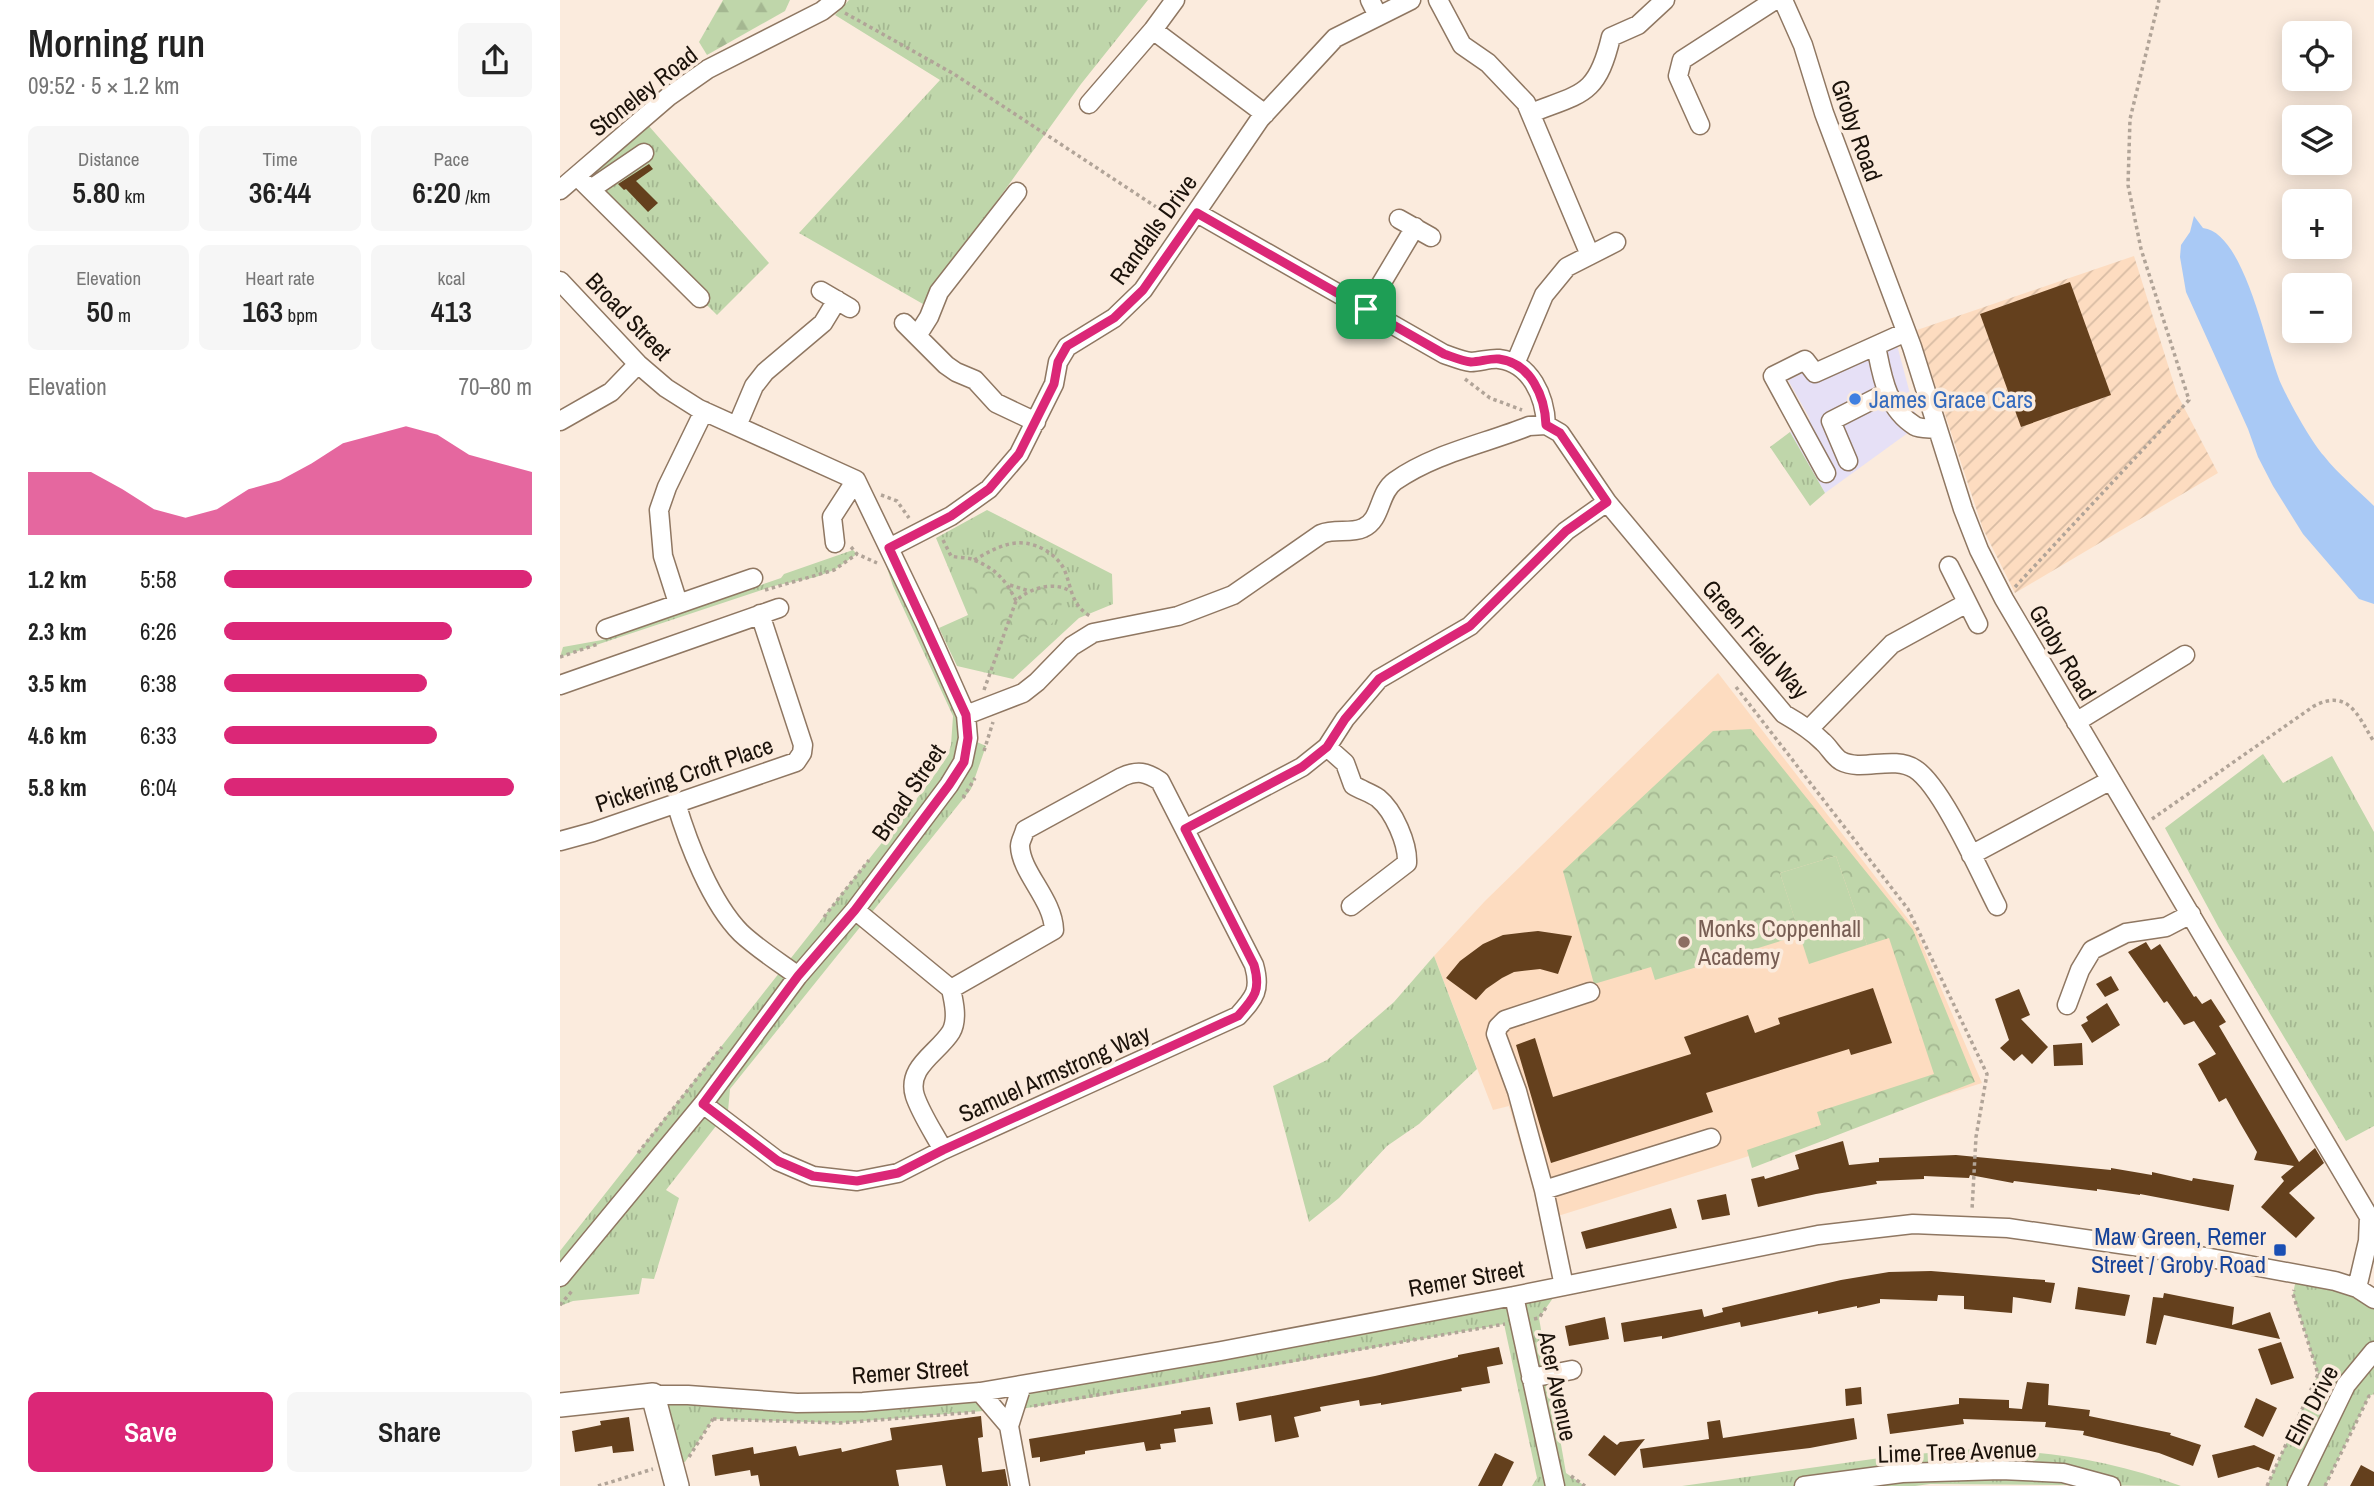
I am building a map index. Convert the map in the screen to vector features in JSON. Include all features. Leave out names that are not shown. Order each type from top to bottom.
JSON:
[{"type":"main road","name":"Remer Street","points":[[560,1405],[653,1395]]},
{"type":"main road","points":[[653,1395],[677,1486]]},
{"type":"street","name":"Stoneley Road","points":[[560,190],[668,97],[708,69],[818,6],[836,0]]},
{"type":"street","name":"Randalls Drive","points":[[889,548],[951,516],[989,489],[1019,454],[1054,384],[1058,362],[1067,346],[1114,318],[1143,290],[1265,114],[1335,38],[1374,8],[1412,0]]},
{"type":"street","points":[[1438,0],[1462,45],[1508,82],[1526,103],[1590,255]]},
{"type":"street","points":[[1531,113],[1584,93],[1595,82],[1605,62],[1611,37],[1638,25],[1665,0]]},
{"type":"street","points":[[1700,125],[1678,76],[1682,60],[1776,0]]},
{"type":"street","name":"Groby Road","points":[[1783,0],[1802,45],[1824,113],[1906,332],[1963,509],[1979,550],[2004,599],[2369,1217],[2368,1241],[2357,1288]]},
{"type":"street","points":[[1089,104],[1153,30],[1171,4]]},
{"type":"street","points":[[1153,30],[1265,114]]},
{"type":"street","points":[[591,189],[644,153]]},
{"type":"street","points":[[577,176],[700,298]]},
{"type":"street","points":[[917,336],[929,317],[939,292],[1017,192]]},
{"type":"street","points":[[971,713],[1023,693],[1072,646],[1093,633],[1178,616],[1233,595],[1321,534],[1332,529],[1363,529],[1374,521],[1384,493],[1393,483],[1430,460],[1529,426],[1546,425],[1546,408],[1540,393],[1530,375],[1515,364],[1499,359],[1469,362],[1444,354],[1197,213]]},
{"type":"street","points":[[1366,309],[1407,223],[1431,237]]},
{"type":"street","points":[[1515,364],[1544,295],[1567,267],[1616,242]]},
{"type":"street","name":"Broad Street","points":[[560,281],[638,364],[666,388],[704,411],[856,480],[971,713],[964,762],[855,910],[798,976],[703,1104],[560,1277]]},
{"type":"street","points":[[737,426],[754,386],[765,372],[844,304],[821,292]]},
{"type":"street","points":[[904,323],[946,365],[975,380],[996,403],[1036,422]]},
{"type":"street","points":[[1826,473],[1773,376],[1805,360],[1815,373],[1906,332]]},
{"type":"street","points":[[1876,346],[1886,393],[1916,427],[1937,429]]},
{"type":"street","points":[[560,421],[611,392],[638,364]]},
{"type":"street","points":[[1848,461],[1831,421],[1886,393]]},
{"type":"street","points":[[678,603],[663,556],[659,510],[667,487],[704,411]]},
{"type":"street","name":"Green Field Way","points":[[1546,425],[1560,433],[1607,502],[1784,714],[1809,729],[1840,761],[1853,765],[1896,763],[1915,769],[1947,808],[1997,906]]},
{"type":"street","points":[[835,543],[832,517],[856,480]]},
{"type":"street","points":[[1185,829],[1302,767],[1327,747],[1345,719],[1379,679],[1470,626],[1566,531],[1607,502]]},
{"type":"street","points":[[1950,566],[1978,624]]},
{"type":"street","points":[[606,629],[753,578]]},
{"type":"street","points":[[1809,729],[1892,645],[1967,603]]},
{"type":"street","points":[[560,685],[779,608]]},
{"type":"street","name":"Pickering Croft Place","points":[[560,841],[796,762],[802,753],[803,745],[760,614]]},
{"type":"street","points":[[2076,722],[2185,655]]},
{"type":"street","points":[[1327,747],[1345,763],[1353,785],[1379,799],[1404,836],[1408,850],[1407,863],[1351,905]]},
{"type":"street","name":"Samuel Armstrong Way","points":[[703,1104],[778,1161],[813,1176],[857,1181],[898,1173],[1238,1016],[1254,999],[1259,981],[1254,965],[1160,781],[1147,772],[1133,772],[1025,830],[1020,845],[1024,859],[1053,917],[1054,930],[951,989]]},
{"type":"street","points":[[1971,855],[2111,780]]},
{"type":"street","points":[[676,803],[690,846],[731,921],[742,934],[798,976]]},
{"type":"street","points":[[855,910],[951,989],[955,1003],[951,1032],[929,1054],[915,1076],[915,1095],[943,1150]]},
{"type":"street","points":[[2067,1005],[2080,970],[2092,950],[2126,933],[2166,927],[2191,914]]},
{"type":"street","points":[[1557,1287],[1544,1190],[1517,1091],[1496,1034],[1498,1027],[1505,1020],[1590,992]]},
{"type":"street","points":[[1544,1190],[1711,1138]]},
{"type":"street","name":"Remer Street","points":[[653,1395],[797,1403],[863,1402],[980,1392],[1514,1296],[1818,1235],[1913,1224],[2008,1228],[2189,1254],[2335,1281],[2357,1288],[2374,1299]]},
{"type":"street","name":"Acer Avenue","points":[[1514,1296],[1555,1486]]},
{"type":"street","name":"Elm Drive","points":[[2297,1486],[2346,1385],[2374,1350]]},
{"type":"street","points":[[1531,1378],[1572,1370]]},
{"type":"street","points":[[1020,1486],[1012,1418],[1022,1385]]},
{"type":"street","points":[[980,1392],[1012,1418]]},
{"type":"street","name":"Lime Tree Avenue","points":[[1804,1486],[1902,1473],[2001,1478],[2063,1473],[2111,1486]]},
{"type":"path","points":[[2004,599],[2189,400],[2141,248],[2128,184],[2130,119],[2159,0]]},
{"type":"path","points":[[937,524],[951,556],[974,560],[1009,584],[1031,592]]},
{"type":"path","points":[[974,560],[993,548],[1010,542],[1032,545],[1044,550],[1060,562],[1066,573],[1070,592],[1086,615],[1118,626]]},
{"type":"path","points":[[1009,584],[1016,601]]},
{"type":"path","points":[[971,713],[1016,601],[1031,592],[1058,586],[1070,592]]},
{"type":"path","points":[[1735,684],[1908,909],[1987,1074],[1976,1137],[1971,1226]]},
{"type":"path","points":[[2139,828],[2329,698],[2353,708],[2374,742]]},
{"type":"path","points":[[819,923],[870,859]]},
{"type":"path","points":[[637,1154],[728,1039]]},
{"type":"path","points":[[2267,1486],[2318,1374],[2293,1294],[2297,1274]]},
{"type":"path","points":[[1012,1418],[1162,1386],[1539,1318],[1557,1287]]},
{"type":"path","points":[[2325,1486],[2370,1395],[2374,1394]]},
{"type":"path","points":[[598,1486],[670,1463],[685,1462],[721,1406],[722,1397]]},
{"type":"shaded area","points":[[2134,256],[2177,394],[2218,473],[2015,593],[1983,529],[1917,330]]},
{"type":"shaded area","name":"James Grace Cars","points":[[1893,330],[1917,420],[1916,427],[1825,493],[1790,432],[1810,419],[1788,380]]},
{"type":"shaded area","name":"Monks Coppenhall Academy","points":[[1718,673],[1915,928],[1982,1083],[1542,1221],[1509,1106],[1493,1110],[1434,956],[1485,901]]},
{"type":"green space","points":[[723,0],[790,0],[785,11],[707,55],[699,42]]},
{"type":"green space","points":[[849,0],[1148,0],[1081,84],[923,304],[799,233],[940,80],[835,15]]},
{"type":"green space","points":[[648,125],[769,263],[717,315],[577,176]]},
{"type":"green space","points":[[1790,432],[1825,493],[1810,506],[1770,447]]},
{"type":"green space","points":[[987,510],[1112,574],[1113,604],[1079,618],[1013,679],[957,666],[939,628],[968,615],[936,538]]},
{"type":"green space","points":[[1016,546],[1034,550],[1049,560],[1059,575],[1063,593],[1059,611],[1049,626],[1034,636],[1016,640],[998,636],[983,626],[973,611],[969,593],[973,575],[983,560],[998,550]]},
{"type":"green space","points":[[853,550],[857,554],[834,570],[816,577],[774,586],[560,657],[563,647],[602,640]]},
{"type":"green space","points":[[896,563],[968,738],[986,746],[971,789],[730,1089],[727,1122],[716,1126],[666,1190],[679,1198],[654,1279],[642,1278],[639,1294],[573,1301],[560,1306],[560,1251],[947,757],[951,745],[953,716],[893,586],[886,565]]},
{"type":"green space","points":[[1751,729],[1913,930],[1975,1082],[1752,1168],[1747,1150],[1821,1125],[1817,1112],[1934,1074],[1889,938],[1867,945],[1836,856],[1780,873],[1800,935],[1655,980],[1651,967],[1594,984],[1563,871],[1713,731]]},
{"type":"green space","points":[[2263,754],[2283,783],[2332,756],[2374,832],[2374,1126],[2346,1141],[2219,928],[2165,828]]},
{"type":"green space","points":[[1836,856],[1867,945],[1809,964],[1780,873]]},
{"type":"green space","points":[[1434,956],[1477,1069],[1419,1124],[1387,1146],[1339,1198],[1309,1222],[1273,1086],[1327,1060],[1394,1002]]},
{"type":"green space","points":[[2297,1274],[2374,1299],[2374,1394],[2369,1396],[2325,1486],[2267,1486],[2318,1374],[2293,1294]]},
{"type":"green space","points":[[1550,1289],[1553,1298],[1539,1318],[1566,1473],[1585,1486],[1532,1486],[1537,1478],[1504,1324],[1014,1410],[1022,1385]]},
{"type":"green space","points":[[980,1392],[995,1410],[840,1423],[713,1419],[685,1462],[670,1463],[653,1395],[797,1403]]},
{"type":"green space","points":[[1974,1449],[2079,1458],[2181,1486],[1682,1486],[1894,1456]]},
{"type":"water","points":[[2194,216],[2203,228],[2218,235],[2231,250],[2243,271],[2282,386],[2307,432],[2330,463],[2374,506],[2374,604],[2359,599],[2303,534],[2258,457],[2186,292],[2180,257],[2181,245],[2190,232]]},
{"type":"building","points":[[649,164],[653,169],[636,181],[658,203],[648,212],[618,184]]},
{"type":"building","points":[[2070,282],[2111,395],[2021,427],[1980,314]]},
{"type":"building","points":[[1538,931],[1572,936],[1558,974],[1540,969],[1514,972],[1486,989],[1476,1000],[1446,978],[1460,961],[1483,944],[1503,935]]},
{"type":"building","points":[[2146,942],[2151,950],[2160,944],[2194,997],[2202,1004],[2211,999],[2226,1022],[2219,1026],[2299,1162],[2315,1148],[2324,1163],[2289,1193],[2315,1218],[2296,1238],[2261,1207],[2284,1181],[2281,1177],[2294,1166],[2254,1160],[2257,1152],[2226,1098],[2219,1102],[2198,1064],[2216,1054],[2194,1021],[2184,1025],[2167,1001],[2164,1003],[2128,952]]},
{"type":"building","points":[[2111,976],[2119,990],[2105,997],[2096,984]]},
{"type":"building","points":[[1873,988],[1892,1043],[1851,1055],[1849,1049],[1706,1093],[1713,1112],[1551,1163],[1516,1045],[1535,1038],[1553,1097],[1691,1054],[1684,1037],[1748,1015],[1755,1033],[1780,1024],[1778,1018]]},
{"type":"building","points":[[2019,989],[2030,1015],[2021,1019],[2048,1047],[2032,1064],[2022,1054],[2014,1061],[2000,1048],[2009,1040],[1995,999]]},
{"type":"building","points":[[2107,1003],[2120,1025],[2092,1043],[2081,1025],[2088,1021],[2086,1017]]},
{"type":"building","points":[[2082,1043],[2083,1065],[2054,1066],[2053,1045]]},
{"type":"building","points":[[1843,1141],[1849,1165],[1879,1162],[1879,1158],[1956,1155],[2111,1168],[2152,1175],[2152,1172],[2192,1181],[2193,1178],[2234,1185],[2229,1211],[2140,1194],[2013,1183],[1970,1175],[1969,1178],[1924,1176],[1924,1179],[1876,1181],[1877,1184],[1758,1207],[1751,1179],[1764,1176],[1765,1179],[1799,1169],[1795,1155]]},
{"type":"building","points":[[1726,1194],[1730,1215],[1702,1220],[1697,1200]]},
{"type":"building","points":[[1671,1208],[1677,1228],[1586,1249],[1581,1232]]},
{"type":"building","points":[[1931,1271],[2055,1283],[2051,1303],[2013,1297],[2012,1313],[1964,1309],[1964,1296],[1938,1295],[1937,1301],[1880,1299],[1880,1303],[1857,1308],[1818,1314],[1818,1311],[1741,1327],[1740,1322],[1662,1339],[1662,1336],[1624,1342],[1621,1323],[1702,1309],[1704,1317],[1723,1312],[1722,1308],[1841,1280],[1889,1272]]},
{"type":"building","points":[[2078,1287],[2130,1295],[2125,1316],[2075,1309]]},
{"type":"building","points":[[2164,1293],[2234,1307],[2232,1325],[2270,1312],[2280,1339],[2164,1315],[2156,1345],[2146,1343],[2153,1297],[2163,1298]]},
{"type":"building","points":[[1605,1317],[1609,1339],[1569,1346],[1565,1326]]},
{"type":"building","points":[[2281,1342],[2294,1378],[2271,1385],[2258,1349]]},
{"type":"building","points":[[1499,1347],[1503,1364],[1487,1367],[1490,1383],[1461,1388],[1462,1391],[1381,1405],[1360,1406],[1359,1400],[1320,1407],[1321,1411],[1294,1417],[1299,1437],[1275,1442],[1271,1415],[1239,1421],[1236,1403],[1375,1376]]},
{"type":"building","points":[[2027,1382],[2049,1384],[2048,1405],[2090,1410],[2089,1416],[2171,1433],[2170,1435],[2201,1445],[2193,1466],[2159,1453],[2083,1435],[2084,1431],[2045,1427],[2046,1422],[1963,1419],[1964,1424],[1890,1434],[1887,1414],[1959,1404],[1959,1398],[2009,1400],[2009,1408],[2022,1409]]},
{"type":"building","points":[[1861,1387],[1862,1404],[1846,1406],[1845,1389]]},
{"type":"building","points":[[2256,1398],[2277,1408],[2263,1437],[2244,1427]]},
{"type":"building","points":[[1210,1407],[1213,1424],[1174,1429],[1176,1442],[1160,1444],[1161,1449],[1146,1451],[1144,1442],[1085,1451],[1085,1454],[1040,1462],[1040,1457],[1032,1458],[1029,1439]]},
{"type":"building","points":[[981,1416],[983,1437],[978,1438],[982,1472],[1005,1469],[1008,1486],[946,1486],[942,1465],[896,1470],[899,1486],[760,1486],[758,1475],[751,1476],[750,1470],[715,1476],[712,1455],[753,1447],[754,1454],[796,1446],[799,1456],[841,1448],[842,1452],[892,1440],[890,1428]]},
{"type":"building","points":[[629,1417],[634,1451],[613,1453],[612,1446],[575,1452],[572,1431],[601,1425],[600,1421]]},
{"type":"building","points":[[1854,1418],[1857,1439],[1810,1448],[1643,1468],[1640,1449],[1709,1439],[1707,1422],[1720,1420],[1723,1438]]},
{"type":"building","points":[[1604,1435],[1617,1445],[1620,1442],[1645,1439],[1615,1476],[1588,1455]]},
{"type":"building","points":[[2254,1445],[2275,1455],[2269,1471],[2258,1467],[2218,1478],[2212,1455]]},
{"type":"building","points":[[1495,1453],[1514,1462],[1502,1486],[1478,1486]]},
{"type":"building","points":[[2361,1465],[2374,1472],[2374,1486],[2350,1486]]},
{"type":"place","name":"James Grace Cars","points":[[1855,399]]},
{"type":"place","name":"Monks Coppenhall Academy","points":[[1684,942]]},
{"type":"place","name":"Maw Green, Remer Street / Groby Road","points":[[2280,1250]]},
{"type":"route","points":[[1197,213],[1366,309],[1444,354],[1469,362],[1499,359],[1515,364],[1530,375],[1546,408],[1546,425],[1560,433],[1607,502],[1566,531],[1470,626],[1379,679],[1345,719],[1327,747],[1302,767],[1185,829],[1254,965],[1259,981],[1254,999],[1238,1016],[898,1173],[857,1181],[813,1176],[778,1161],[703,1104],[798,976],[855,910],[964,762],[968,738],[966,715],[889,548],[951,516],[989,489],[1019,454],[1054,384],[1058,362],[1067,346],[1114,318],[1143,290],[1197,213]]}]
